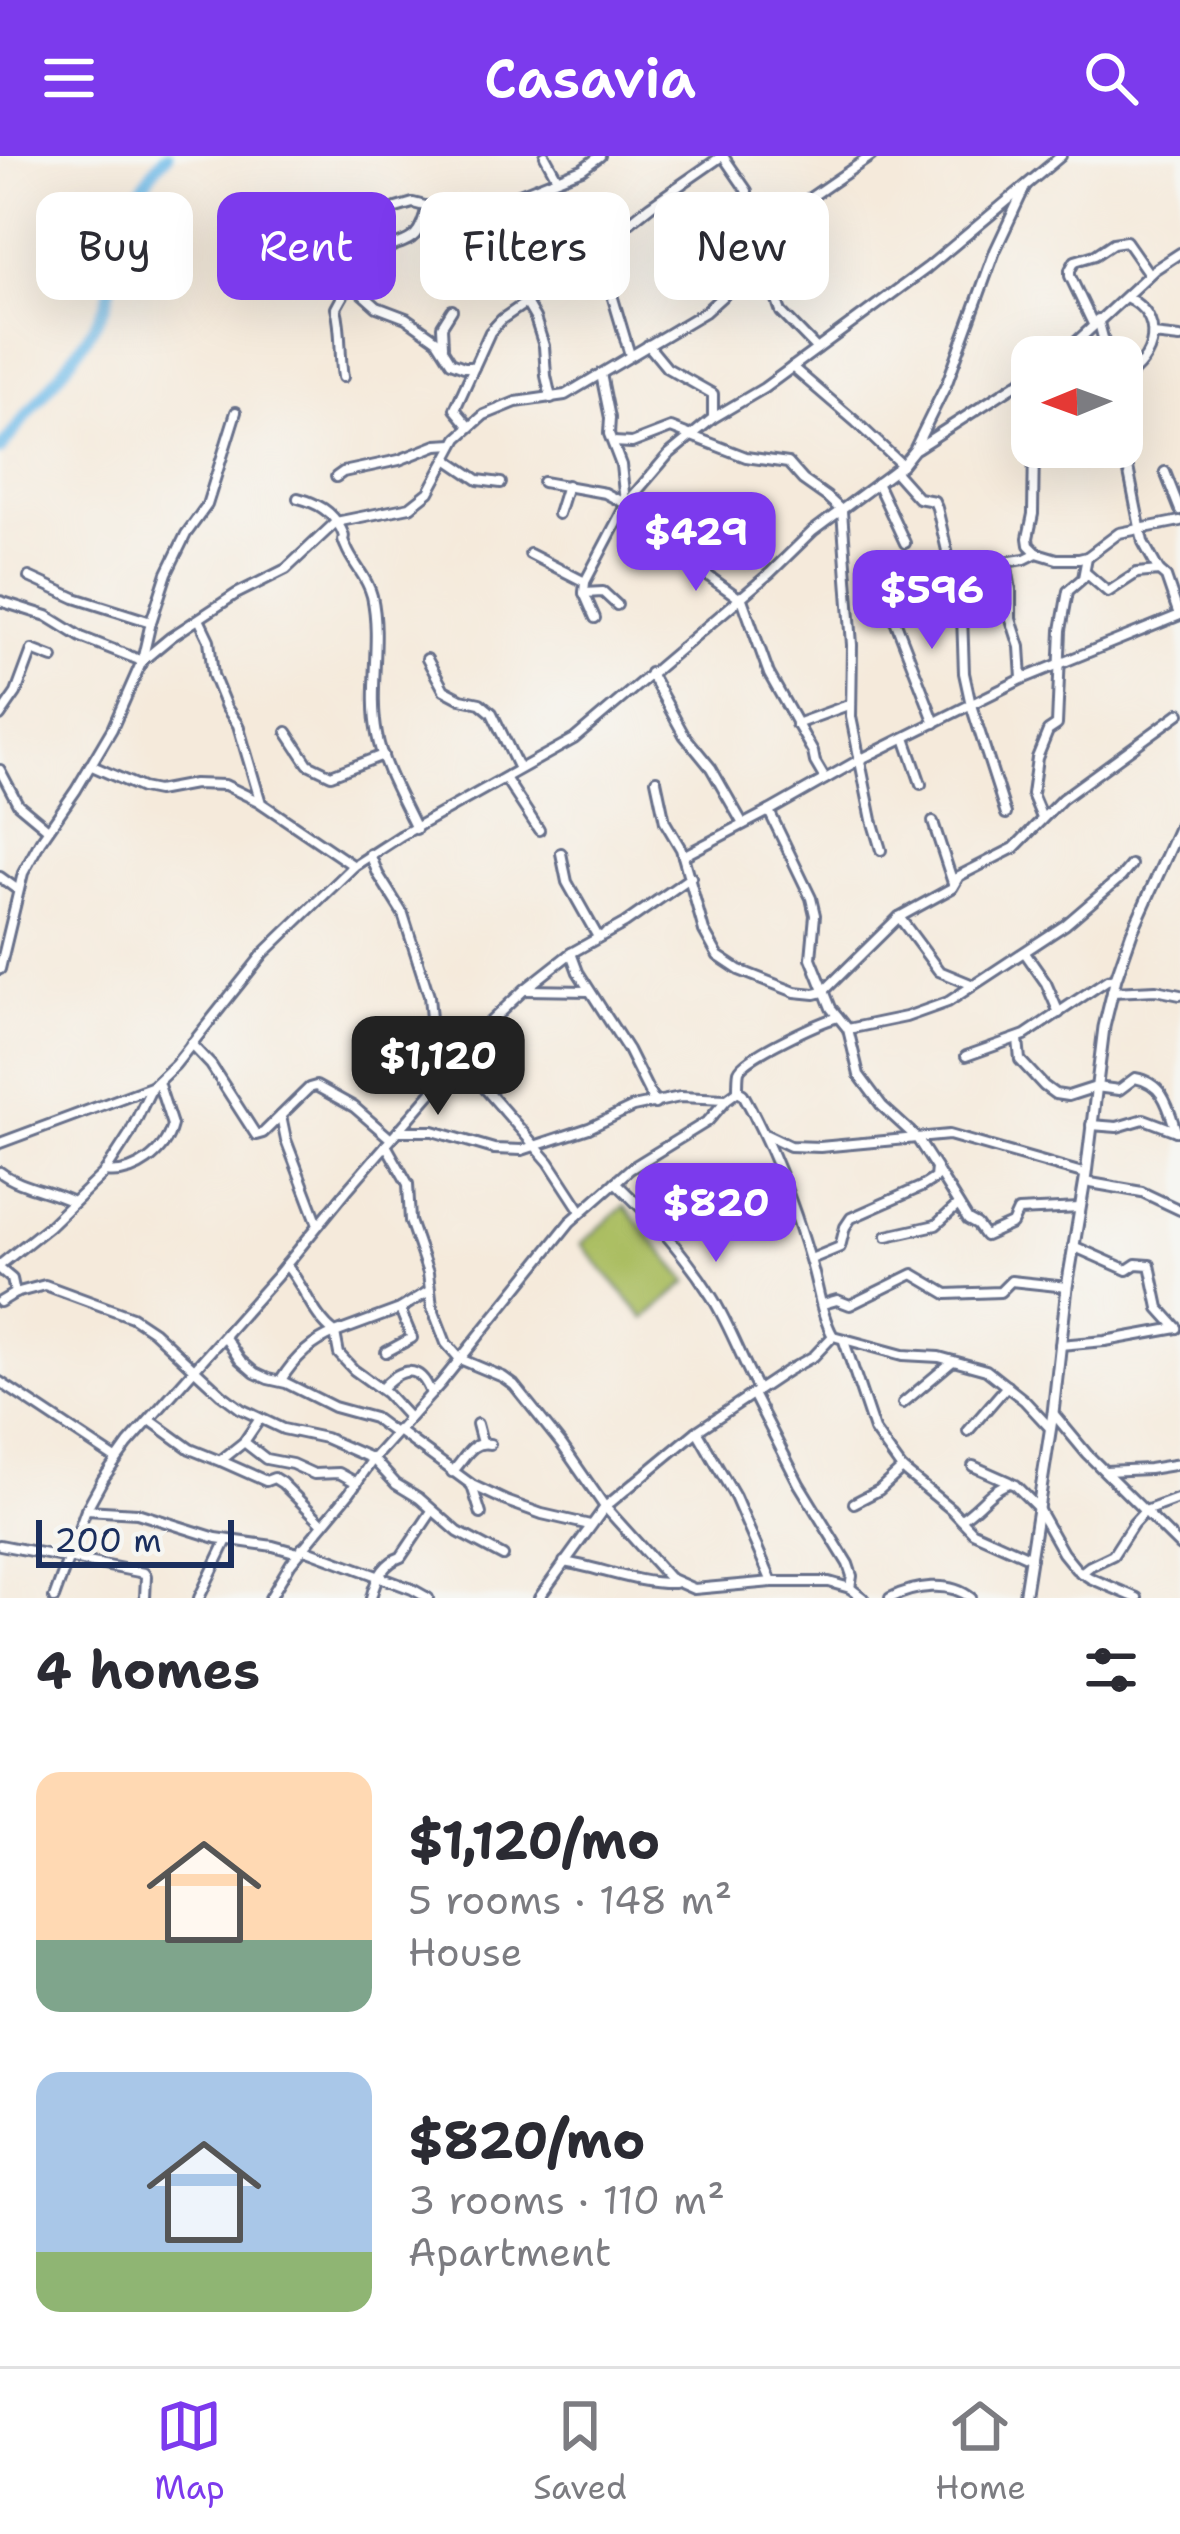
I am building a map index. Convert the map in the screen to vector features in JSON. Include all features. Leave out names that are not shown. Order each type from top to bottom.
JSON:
[{"type":"street","points":[[545,156],[557,178]]},
{"type":"street","points":[[524,192],[582,169],[599,156]]},
{"type":"street","points":[[630,222],[722,156],[747,192]]},
{"type":"street","points":[[819,192],[871,156]]},
{"type":"street","points":[[595,618],[584,587],[626,504],[659,464],[713,418],[792,368],[927,268],[1061,156]]},
{"type":"street","points":[[914,450],[947,382],[995,251],[1025,187]]},
{"type":"street","points":[[396,246],[415,237],[420,228]]},
{"type":"street","points":[[1101,336],[1070,276],[1075,261],[1113,242],[1126,241],[1149,274]]},
{"type":"street","points":[[1081,336],[1149,274],[1180,253]]},
{"type":"street","points":[[1125,297],[1142,308],[1153,335],[1143,362]]},
{"type":"street","points":[[341,300],[336,308],[343,377]]},
{"type":"street","points":[[366,300],[406,318],[443,347]]},
{"type":"street","points":[[470,428],[455,409],[494,327],[527,300],[541,334],[551,398]]},
{"type":"street","points":[[614,300],[631,356]]},
{"type":"street","points":[[142,661],[236,594],[286,569],[327,528],[410,507],[429,492],[454,444],[484,416],[528,399],[565,395],[718,300]]},
{"type":"street","points":[[777,301],[787,319],[817,349]]},
{"type":"street","points":[[452,310],[440,332],[443,347],[457,366],[474,367]]},
{"type":"street","points":[[1153,335],[1180,338]]},
{"type":"street","points":[[648,345],[667,368],[712,394],[713,418]]},
{"type":"street","points":[[792,368],[856,422],[918,498],[934,501],[938,508],[962,615],[970,705],[1006,814]]},
{"type":"street","points":[[602,374],[626,504]]},
{"type":"street","points":[[15,1293],[12,1279],[0,1267],[105,1172],[155,1084],[264,953],[354,866],[574,740],[813,531],[898,468],[914,450],[1011,388]]},
{"type":"street","points":[[0,969],[18,890],[31,857],[112,729],[142,661],[167,573],[185,534],[207,505],[236,412]]},
{"type":"street","points":[[613,442],[632,443],[667,428],[746,457],[788,463],[842,512],[852,645],[850,704],[881,850]]},
{"type":"street","points":[[336,477],[436,445],[454,444]]},
{"type":"street","points":[[447,459],[478,480],[501,483]]},
{"type":"street","points":[[1034,468],[1028,538],[1037,554]]},
{"type":"street","points":[[683,856],[859,760],[1022,679],[1179,615],[1166,577],[1147,552],[1128,468]]},
{"type":"street","points":[[1165,472],[1180,510]]},
{"type":"street","points":[[542,482],[605,493],[626,504]]},
{"type":"street","points":[[877,483],[905,543]]},
{"type":"street","points":[[558,514],[567,485]]},
{"type":"street","points":[[298,497],[320,505],[336,523],[365,577],[373,600],[375,722],[382,755],[416,829]]},
{"type":"street","points":[[621,514],[637,543]]},
{"type":"street","points":[[984,565],[1037,554],[1057,559],[1087,557],[1113,537],[1180,521]]},
{"type":"street","points":[[530,554],[584,587],[603,592],[617,605]]},
{"type":"street","points":[[680,555],[740,597],[770,674],[825,779]]},
{"type":"street","points":[[1042,819],[1033,785],[1040,744],[1058,724],[1058,664],[1068,591],[1083,578],[1087,557]]},
{"type":"street","points":[[1006,562],[1022,679]]},
{"type":"street","points":[[1085,572],[1109,592],[1137,573],[1159,571]]},
{"type":"street","points":[[29,578],[151,622]]},
{"type":"street","points":[[886,597],[935,723]]},
{"type":"street","points":[[0,601],[47,616],[80,637],[142,661]]},
{"type":"street","points":[[199,619],[209,640],[213,676],[238,725],[261,803]]},
{"type":"street","points":[[0,716],[16,693],[32,650],[53,658]]},
{"type":"street","points":[[427,659],[444,690],[480,703],[492,713],[519,769]]},
{"type":"street","points":[[650,673],[683,735],[711,768],[743,824]]},
{"type":"street","points":[[796,724],[850,704]]},
{"type":"street","points":[[656,780],[665,822],[691,877],[690,888],[707,939],[722,959],[759,980],[815,994],[823,992],[899,916],[954,885],[958,876],[1013,848],[1082,784],[1180,713]]},
{"type":"street","points":[[287,732],[308,764],[331,775],[382,755]]},
{"type":"street","points":[[905,738],[921,784]]},
{"type":"street","points":[[90,765],[157,791],[194,784],[225,785],[261,803],[354,866]]},
{"type":"street","points":[[0,770],[18,804],[49,829]]},
{"type":"street","points":[[506,778],[539,830]]},
{"type":"street","points":[[769,812],[811,898],[815,915],[811,958],[823,992],[848,1029],[862,1082],[892,1118],[916,1137],[968,1220],[988,1236],[1012,1223],[1018,1211],[1080,1208]]},
{"type":"street","points":[[933,822],[954,885]]},
{"type":"street","points":[[1024,1598],[1101,1042],[1132,932],[1180,826]]},
{"type":"street","points":[[561,853],[566,882],[598,937]]},
{"type":"street","points":[[370,854],[408,927],[429,996],[430,1019],[536,1147],[580,1211]]},
{"type":"street","points":[[848,1029],[948,1002],[1065,926],[1131,865]]},
{"type":"street","points":[[0,877],[18,890]]},
{"type":"street","points":[[54,1598],[86,1510],[116,1459],[286,1265],[478,1033],[571,953],[635,917],[691,877]]},
{"type":"street","points":[[899,916],[939,971],[974,986]]},
{"type":"street","points":[[571,953],[655,1104]]},
{"type":"street","points":[[1024,953],[1046,983],[1059,1013]]},
{"type":"street","points":[[966,1057],[1018,1039],[1116,978]]},
{"type":"street","points":[[524,990],[591,991]]},
{"type":"street","points":[[1112,992],[1156,990],[1180,995]]},
{"type":"street","points":[[738,1091],[739,1072],[745,1063],[838,1018]]},
{"type":"street","points":[[1018,1039],[1020,1060],[1050,1091],[1068,1096],[1096,1088],[1116,1091],[1132,1079],[1150,1082],[1164,1096],[1178,1132]]},
{"type":"street","points":[[191,1044],[211,1065],[252,1133],[263,1133],[309,1088],[316,1087],[354,1107],[392,1139],[408,1184],[410,1221],[443,1337],[460,1359],[514,1385],[605,1507],[676,1583]]},
{"type":"street","points":[[0,1143],[155,1084]]},
{"type":"street","points":[[105,1172],[122,1173],[165,1144],[172,1125],[155,1084]]},
{"type":"street","points":[[270,1598],[300,1551],[580,1211],[652,1154],[697,1129],[738,1091]]},
{"type":"street","points":[[738,1091],[766,1134],[811,1259],[832,1336],[986,1370],[1050,1428]]},
{"type":"street","points":[[392,1139],[433,1132],[506,1150],[536,1147],[625,1109],[680,1097],[727,1099]]},
{"type":"street","points":[[280,1116],[318,1224]]},
{"type":"street","points":[[1091,1125],[1117,1126],[1144,1119],[1178,1132]]},
{"type":"street","points":[[766,1134],[790,1146],[820,1147],[949,1135],[1142,1192],[1180,1210]]},
{"type":"street","points":[[811,1259],[840,1247],[851,1218],[921,1187],[934,1178],[937,1168]]},
{"type":"street","points":[[0,1172],[73,1202]]},
{"type":"street","points":[[614,1182],[690,1264],[714,1300],[799,1484],[848,1564],[850,1588]]},
{"type":"street","points":[[886,1236],[936,1225],[958,1205]]},
{"type":"street","points":[[1073,1246],[1127,1270],[1136,1264],[1150,1265],[1160,1308],[1178,1328]]},
{"type":"street","points":[[286,1265],[304,1285],[324,1324],[335,1333],[339,1354],[409,1418]]},
{"type":"street","points":[[823,1304],[837,1300],[850,1305],[913,1274],[947,1294],[1000,1292],[1011,1280],[1067,1287]]},
{"type":"street","points":[[0,1302],[45,1285],[127,1314],[259,1420],[334,1440],[373,1460],[458,1532],[503,1556]]},
{"type":"street","points":[[281,1381],[300,1355],[321,1339],[400,1309],[429,1291]]},
{"type":"street","points":[[386,1352],[412,1338],[400,1309]]},
{"type":"street","points":[[1060,1345],[1178,1328]]},
{"type":"street","points":[[224,1336],[239,1360],[255,1373],[334,1407],[374,1418],[472,1485],[506,1502],[590,1525]]},
{"type":"street","points":[[539,1598],[605,1507],[697,1431],[814,1356],[832,1336]]},
{"type":"street","points":[[844,1341],[874,1430],[902,1469],[973,1532],[1031,1558]]},
{"type":"street","points":[[903,1402],[954,1360]]},
{"type":"street","points":[[381,1389],[396,1376],[417,1372],[431,1394]]},
{"type":"street","points":[[0,1382],[116,1459]]},
{"type":"street","points":[[968,1431],[1007,1386]]},
{"type":"street","points":[[1053,1413],[1180,1546]]},
{"type":"street","points":[[150,1420],[190,1449],[266,1480],[274,1478],[323,1523]]},
{"type":"street","points":[[220,1461],[244,1442],[259,1420]]},
{"type":"street","points":[[452,1472],[465,1453],[486,1443],[476,1424]]},
{"type":"street","points":[[697,1431],[735,1497],[772,1582]]},
{"type":"street","points":[[244,1442],[266,1459],[314,1474],[339,1472],[357,1483]]},
{"type":"street","points":[[1105,1471],[1180,1464]]},
{"type":"street","points":[[973,1466],[1010,1483],[1036,1507],[1081,1574],[1137,1598]]},
{"type":"street","points":[[854,1503],[879,1490],[902,1469]]},
{"type":"street","points":[[961,1519],[998,1487],[1010,1483]]},
{"type":"street","points":[[472,1485],[481,1514]]},
{"type":"street","points":[[1081,1574],[1113,1555],[1145,1510],[1180,1498]]},
{"type":"street","points":[[86,1510],[142,1514],[227,1540],[300,1551],[428,1598]]},
{"type":"street","points":[[370,1598],[378,1577],[401,1556],[432,1511]]},
{"type":"street","points":[[199,1598],[227,1540]]},
{"type":"street","points":[[0,1545],[144,1573],[145,1598]]},
{"type":"street","points":[[564,1562],[694,1588],[830,1582],[863,1598]]},
{"type":"street","points":[[890,1598],[945,1586],[971,1598]]},
{"type":"green space","points":[[624,1206],[688,1282],[645,1319],[581,1244]]},
{"type":"waterway","points":[[0,450],[104,308],[132,210],[147,180],[167,156]]}]
